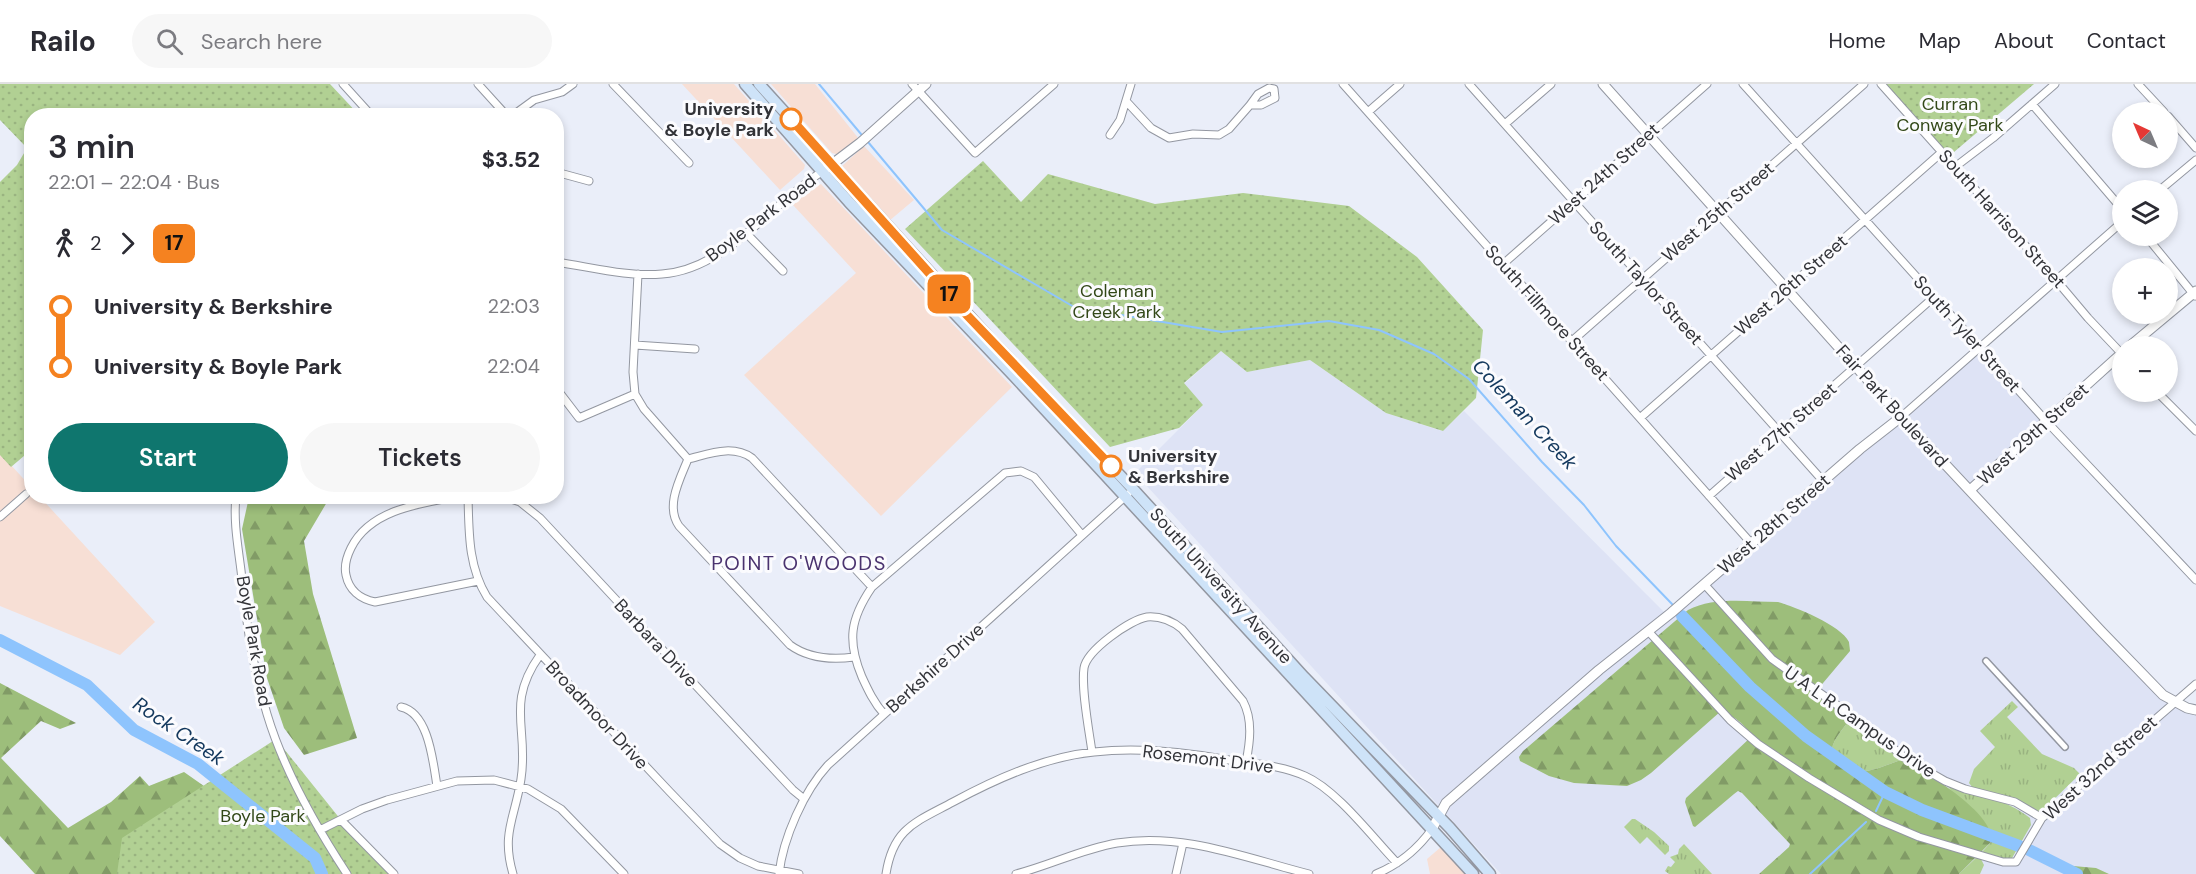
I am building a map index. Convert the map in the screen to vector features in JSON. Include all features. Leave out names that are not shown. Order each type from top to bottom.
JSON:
[{"type":"main road","name":"South University Avenue","points":[[745,84],[992,341],[1473,874]]},
{"type":"main road","name":"South University Avenue","points":[[759,84],[827,168]]},
{"type":"main road","name":"South University Avenue","points":[[1129,493],[1440,817],[1490,874]]},
{"type":"street","points":[[343,84],[365,108]]},
{"type":"street","points":[[478,84],[500,108]]},
{"type":"street","points":[[523,108],[534,100],[561,92],[573,84]]},
{"type":"street","points":[[613,84],[689,163]]},
{"type":"street","points":[[827,168],[860,143],[919,86],[975,153],[1053,84]]},
{"type":"street","points":[[1110,135],[1120,120],[1131,84]]},
{"type":"street","name":"South Fillmore Street","points":[[1343,84],[1751,543]]},
{"type":"street","points":[[1368,112],[1400,84]]},
{"type":"street","name":"South Taylor Street","points":[[1469,84],[1823,482]]},
{"type":"street","points":[[1504,124],[1551,84]]},
{"type":"street","name":"Fair Park Boulevard","points":[[1603,84],[1901,417],[2157,690],[2175,702],[2196,710]]},
{"type":"street","name":"West 24th Street","points":[[1502,265],[1707,84]]},
{"type":"street","name":"South Tyler Street","points":[[1743,84],[2047,422],[2196,580]]},
{"type":"street","name":"West 25th Street","points":[[1572,341],[1863,84]]},
{"type":"street","name":"South Harrison Street","points":[[1881,84],[2112,343]]},
{"type":"street","points":[[1956,167],[2055,84]]},
{"type":"street","points":[[2138,84],[2155,102]]},
{"type":"street","points":[[1126,101],[1143,121],[1161,135],[1169,138],[1193,134],[1219,135],[1229,129],[1250,105]]},
{"type":"street","points":[[2032,104],[2112,197]]},
{"type":"street","points":[[2178,127],[2196,148]]},
{"type":"street","name":"West 26th Street","points":[[1640,418],[1942,152]]},
{"type":"street","points":[[2172,180],[2196,160]]},
{"type":"street","name":"Boyle Park Road","points":[[564,262],[638,274],[663,274],[694,267],[722,253],[794,191],[827,168]]},
{"type":"street","points":[[564,174],[589,181]]},
{"type":"street","name":"West 28th Street","points":[[1432,829],[1440,817],[1443,805],[1901,417],[2112,231]]},
{"type":"street","points":[[746,233],[783,272]]},
{"type":"street","points":[[2142,336],[2195,294],[2154,246]]},
{"type":"street","points":[[638,274],[633,372],[635,394],[644,409],[688,459]]},
{"type":"street","name":"West 27th Street","points":[[1709,496],[1934,297]]},
{"type":"street","points":[[635,345],[695,349]]},
{"type":"street","name":"West 29th Street","points":[[1970,490],[2112,362]]},
{"type":"street","points":[[564,398],[579,418],[635,394]]},
{"type":"street","points":[[2168,402],[2195,426]]},
{"type":"street","points":[[688,459],[730,450],[741,452],[752,458],[872,587]]},
{"type":"street","points":[[688,459],[673,506],[674,517],[679,526],[796,649],[815,656],[842,659],[854,657]]},
{"type":"street","points":[[884,714],[866,686],[854,657],[852,637],[854,620],[872,587],[898,567],[989,485],[1005,474],[1021,471],[1034,477],[1082,535]]},
{"type":"street","name":"Berkshire Drive","points":[[779,872],[788,840],[804,799],[828,765],[1129,493]]},
{"type":"street","points":[[0,517],[24,496]]},
{"type":"street","name":"Boyle Park Road","points":[[236,504],[235,532],[243,597],[258,679],[276,739],[320,830],[347,874]]},
{"type":"street","points":[[421,504],[403,509],[369,525],[352,545],[346,560],[346,573],[355,592],[375,602],[478,581]]},
{"type":"street","name":"Broadmoor Drive","points":[[468,504],[470,550],[478,581],[488,597],[540,655],[720,844],[745,860],[779,872],[799,874]]},
{"type":"street","name":"Barbara Drive","points":[[522,504],[540,518],[804,799]]},
{"type":"street","name":"U A L R Campus Drive","points":[[1705,585],[1772,659],[1868,727],[1905,758],[1945,781],[1965,789],[2015,802],[2042,818]]},
{"type":"street","points":[[1092,752],[1084,681],[1087,659],[1097,647],[1130,624],[1144,618],[1155,617],[1171,621],[1182,629],[1243,701],[1248,711],[1250,730],[1246,762]]},
{"type":"street","name":"West 32nd Street","points":[[1648,631],[1707,697],[1750,738],[1851,805],[1919,837],[2003,862],[2016,862],[2042,818],[2196,684]]},
{"type":"street","points":[[513,874],[508,855],[507,832],[521,776],[519,710],[521,696],[531,668],[540,655]]},
{"type":"street","points":[[1986,661],[2065,747]]},
{"type":"street","points":[[401,707],[417,716],[426,735],[437,786]]},
{"type":"street","name":"Rosemont Drive","points":[[886,874],[891,852],[898,837],[906,828],[924,817],[1010,774],[1054,760],[1092,752],[1164,751],[1246,762],[1294,772],[1317,782],[1336,798],[1396,863]]},
{"type":"street","points":[[320,830],[362,809],[437,786],[482,778],[519,786],[561,808],[624,874]]},
{"type":"street","points":[[341,820],[394,874]]},
{"type":"street","points":[[1376,874],[1416,850],[1432,829]]},
{"type":"street","points":[[1017,874],[1080,852],[1117,843],[1155,840],[1217,849],[1309,874]]},
{"type":"street","points":[[1176,874],[1183,843]]},
{"type":"shaded area","points":[[682,84],[734,84],[805,165],[804,169],[780,190]]},
{"type":"shaded area","points":[[771,84],[815,84],[859,139],[840,155],[832,153]]},
{"type":"shaded area","points":[[864,146],[914,200],[889,221],[842,166]]},
{"type":"shaded area","points":[[821,184],[1012,387],[881,516],[744,375],[856,273],[793,205],[814,187]]},
{"type":"shaded area","points":[[1980,347],[2046,422],[1970,490],[2170,705],[2196,715],[2196,874],[1501,874],[1135,473],[1203,405],[1184,384],[1221,351],[1247,372],[1310,360],[1386,413],[1442,431],[1464,411],[1667,615]]},
{"type":"shaded area","points":[[0,453],[24,479],[24,504],[46,504],[155,622],[120,655],[0,606]]},
{"type":"shaded area","points":[[1441,847],[1466,874],[1430,874],[1427,859]]},
{"type":"green space","points":[[0,84],[330,84],[352,108],[24,108],[24,145],[0,120]]},
{"type":"green space","name":"Curran Conway Park","points":[[1881,84],[2034,84],[1947,158]]},
{"type":"green space","points":[[24,153],[24,456],[11,467],[0,455],[0,182],[17,165]]},
{"type":"green space","name":"Coleman Creek Park","points":[[983,161],[1021,202],[1048,174],[1155,204],[1243,193],[1349,206],[1417,257],[1483,330],[1476,398],[1443,431],[1386,413],[1310,360],[1247,372],[1221,351],[1184,383],[1203,405],[1179,428],[1110,447],[905,229]]},
{"type":"green space","points":[[247,504],[326,504],[304,541],[313,594],[357,738],[304,755],[284,728],[267,678],[242,529]]},
{"type":"green space","points":[[1721,601],[1778,602],[1828,623],[1849,642],[1850,651],[1818,689],[1851,718],[1833,746],[1832,754],[1837,763],[1852,771],[1861,771],[1903,759],[1958,795],[1983,819],[1990,831],[1991,842],[1959,874],[1759,874],[1790,844],[1742,793],[1738,791],[1695,827],[1685,802],[1686,798],[1751,737],[1739,721],[1721,711],[1651,773],[1627,786],[1574,783],[1549,776],[1520,761],[1519,757],[1523,751],[1688,610]]},
{"type":"green space","points":[[0,683],[76,723],[60,729],[41,721],[1,758],[68,828],[111,802],[140,776],[149,786],[184,772],[264,828],[308,874],[35,874],[0,836]]},
{"type":"green space","points":[[2012,701],[2018,707],[2007,717],[2042,754],[2074,768],[2080,774],[2043,810],[2038,811],[2004,795],[1973,788],[1969,783],[1974,769],[1995,747],[1980,731]]},
{"type":"green space","points":[[1851,718],[1903,759],[1861,771],[1852,771],[1837,763],[1832,754],[1833,746]]},
{"type":"green space","name":"Boyle Park","points":[[276,739],[341,820],[389,874],[117,874],[122,838]]},
{"type":"green space","points":[[1946,784],[2001,801],[2030,818],[2031,825],[2012,858],[2006,860],[1982,852],[1991,842]]},
{"type":"green space","points":[[1632,819],[1654,832],[1669,846],[1669,851],[1665,855],[1647,837],[1640,844],[1624,827]]},
{"type":"green space","points":[[1684,844],[1712,874],[1669,874],[1665,871],[1675,862],[1670,857],[1678,854]]},
{"type":"green space","points":[[1979,855],[1984,865],[1980,874],[1959,874]]},
{"type":"green space","points":[[2067,867],[2096,868],[2109,874],[2064,874]]},
{"type":"waterway","name":"Coleman Creek","points":[[819,84],[861,134]]},
{"type":"waterway","name":"Coleman Creek","points":[[868,142],[942,230],[1074,307],[1222,332],[1329,321],[1379,330],[1434,354],[1469,379],[1542,462],[1584,505],[1616,546],[1672,604]]},
{"type":"waterway","name":"Coleman Creek","points":[[1682,616],[1750,687],[1806,736],[1885,792],[1922,810],[2019,846]]},
{"type":"waterway","name":"Rock Creek","points":[[0,640],[87,685],[134,730],[198,764],[315,858],[322,874]]},
{"type":"waterway","points":[[1876,811],[1885,792]]},
{"type":"waterway","points":[[1810,874],[1866,822]]},
{"type":"waterway","name":"Coleman Creek","points":[[2029,850],[2077,874]]},
{"type":"bus line","name":"17","points":[[791,119],[965,313],[1111,466]]},
{"type":"place","name":"University & Boyle Park","points":[[791,119]]},
{"type":"place","name":"University & Berkshire","points":[[1111,466]]},
{"type":"district","name":"POINT O'WOODS","points":[[799,563]]}]
